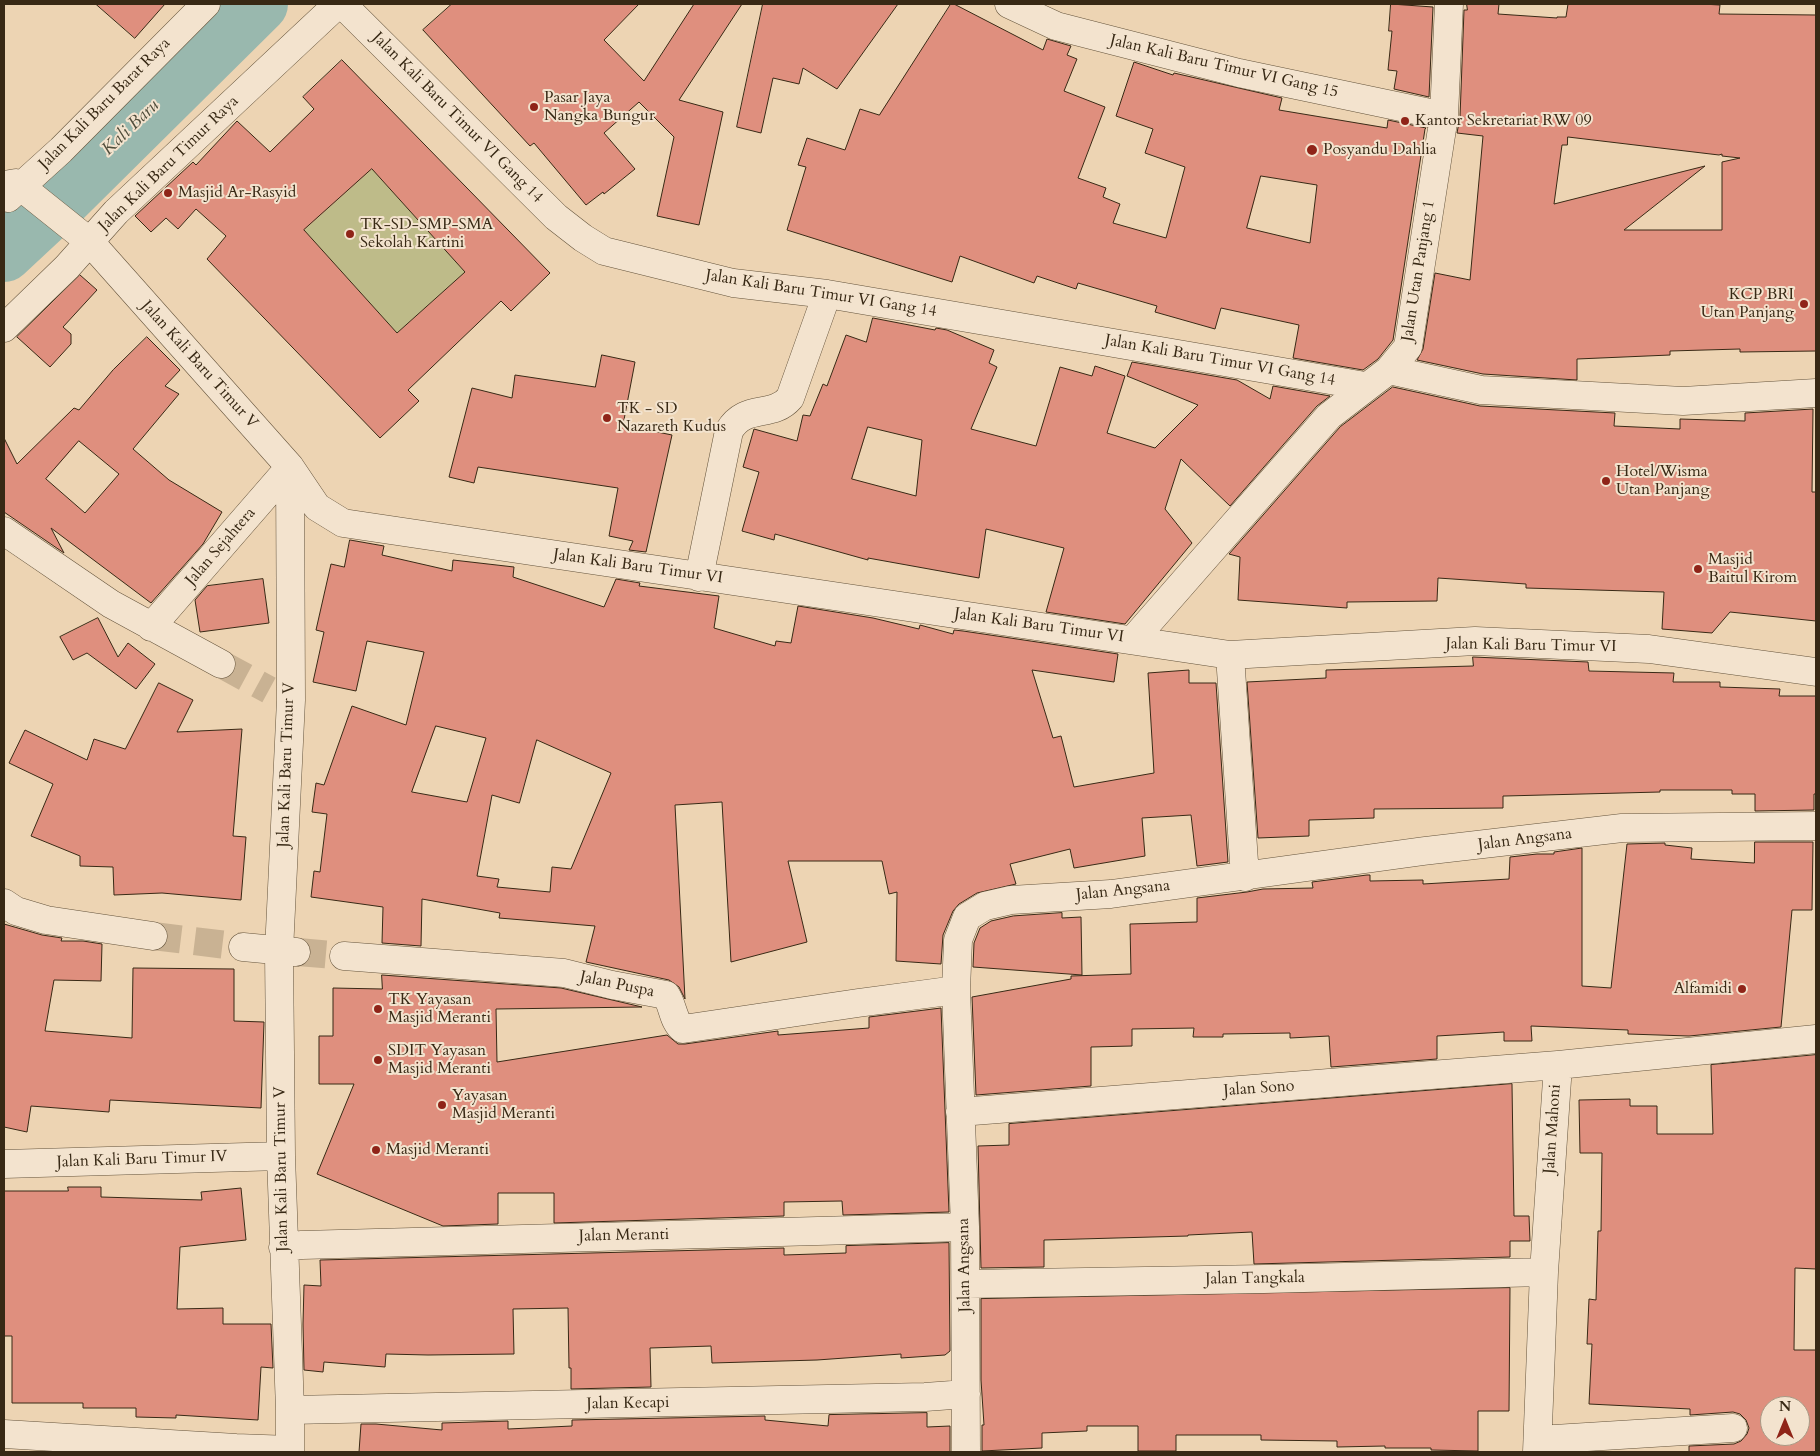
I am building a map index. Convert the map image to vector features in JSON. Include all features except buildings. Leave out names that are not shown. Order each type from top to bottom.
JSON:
[{"type":"street","name":"Jalan Kali Baru Barat Raya","points":[[13,186],[61,150],[206,4]]},
{"type":"street","name":"Jalan Kali Baru Timur Raya","points":[[4,328],[67,268],[82,236],[116,212],[340,4]]},
{"type":"street","name":"Jalan Kali Baru Timur VI Gang 14","points":[[340,4],[556,217],[583,238],[604,251],[732,284],[827,294],[1365,386]]},
{"type":"street","name":"Jalan Kali Baru Timur VI Gang 15","points":[[1008,4],[1056,26],[1239,73],[1444,116]]},
{"type":"street","name":"Jalan Utan Panjang 1","points":[[1133,640],[1329,416],[1365,386],[1389,370],[1408,348],[1444,116],[1449,4]]},
{"type":"street","name":"Jalan Kali Baru Timur V","points":[[13,186],[82,236],[290,467],[280,695],[288,952],[281,1156],[290,1451]]},
{"type":"street","points":[[699,577],[729,431],[735,422],[746,415],[776,408],[790,398],[827,294]]},
{"type":"street","points":[[1389,370],[1482,390],[1683,401],[1816,393]]},
{"type":"street","name":"Jalan Kali Baru Timur VI","points":[[290,467],[318,507],[343,523],[1230,655],[1474,641],[1649,649],[1816,672]]},
{"type":"street","name":"Jalan Sejahtera","points":[[151,627],[290,467]]},
{"type":"street","points":[[4,531],[110,604],[221,664]]},
{"type":"street","points":[[1230,655],[1245,877]]},
{"type":"street","name":"Jalan Angsana","points":[[966,1452],[965,1228],[956,990],[958,940],[967,917],[985,906],[1011,900],[1111,894],[1424,851],[1622,828],[1816,826]]},
{"type":"street","points":[[4,903],[16,911],[46,920],[153,936]]},
{"type":"street","points":[[243,947],[288,952]]},
{"type":"street","name":"Jalan Puspa","points":[[344,956],[564,973],[612,986],[666,995],[671,1002],[678,1025],[683,1029],[858,1002],[956,990]]},
{"type":"street","name":"Jalan Mahoni","points":[[1538,1446],[1544,1272],[1558,1065],[1816,1039]]},
{"type":"street","name":"Jalan Sono","points":[[960,1112],[1558,1065]]},
{"type":"street","name":"Jalan Kali Baru Timur IV","points":[[4,1164],[281,1156]]},
{"type":"street","name":"Jalan Meranti","points":[[283,1247],[302,1244],[965,1228]]},
{"type":"street","name":"Jalan Tangkala","points":[[966,1284],[1544,1272]]},
{"type":"street","name":"Jalan Kecapi","points":[[290,1410],[915,1398],[966,1394]]},
{"type":"street","points":[[1538,1446],[1733,1428]]},
{"type":"street","points":[[4,1434],[290,1451]]},
{"type":"shaded area","points":[[372,169],[465,272],[397,333],[304,230]]},
{"type":"waterway","name":"Kali Baru","points":[[4,253],[62,199],[259,4]]},
{"type":"tunnel","points":[[221,664],[269,690]]},
{"type":"tunnel","points":[[153,936],[243,947]]},
{"type":"tunnel","points":[[298,952],[344,956]]},
{"type":"place","name":"Pasar Jaya Nangka Bungur","points":[[534,107]]},
{"type":"place","name":"Kantor Sekretariat RW 09","points":[[1405,121]]},
{"type":"place","name":"Posyandu Dahlia","points":[[1312,150]]},
{"type":"place","name":"Masjid Ar-Rasyid","points":[[168,193]]},
{"type":"place","name":"TK-SD-SMP-SMA Sekolah Kartini","points":[[350,234]]},
{"type":"place","name":"KCP BRI Utan Panjang","points":[[1804,304]]},
{"type":"place","name":"TK - SD Nazareth Kudus","points":[[607,418]]},
{"type":"place","name":"Hotel/Wisma Utan Panjang","points":[[1606,481]]},
{"type":"place","name":"Masjid Baitul Kirom","points":[[1698,569]]},
{"type":"place","name":"Alfamidi","points":[[1742,989]]},
{"type":"place","name":"TK Yayasan Masjid Meranti","points":[[378,1009]]},
{"type":"place","name":"SDIT Yayasan Masjid Meranti","points":[[378,1060]]},
{"type":"place","name":"Yayasan Masjid Meranti","points":[[442,1105]]},
{"type":"place","name":"Masjid Meranti","points":[[376,1150]]}]
